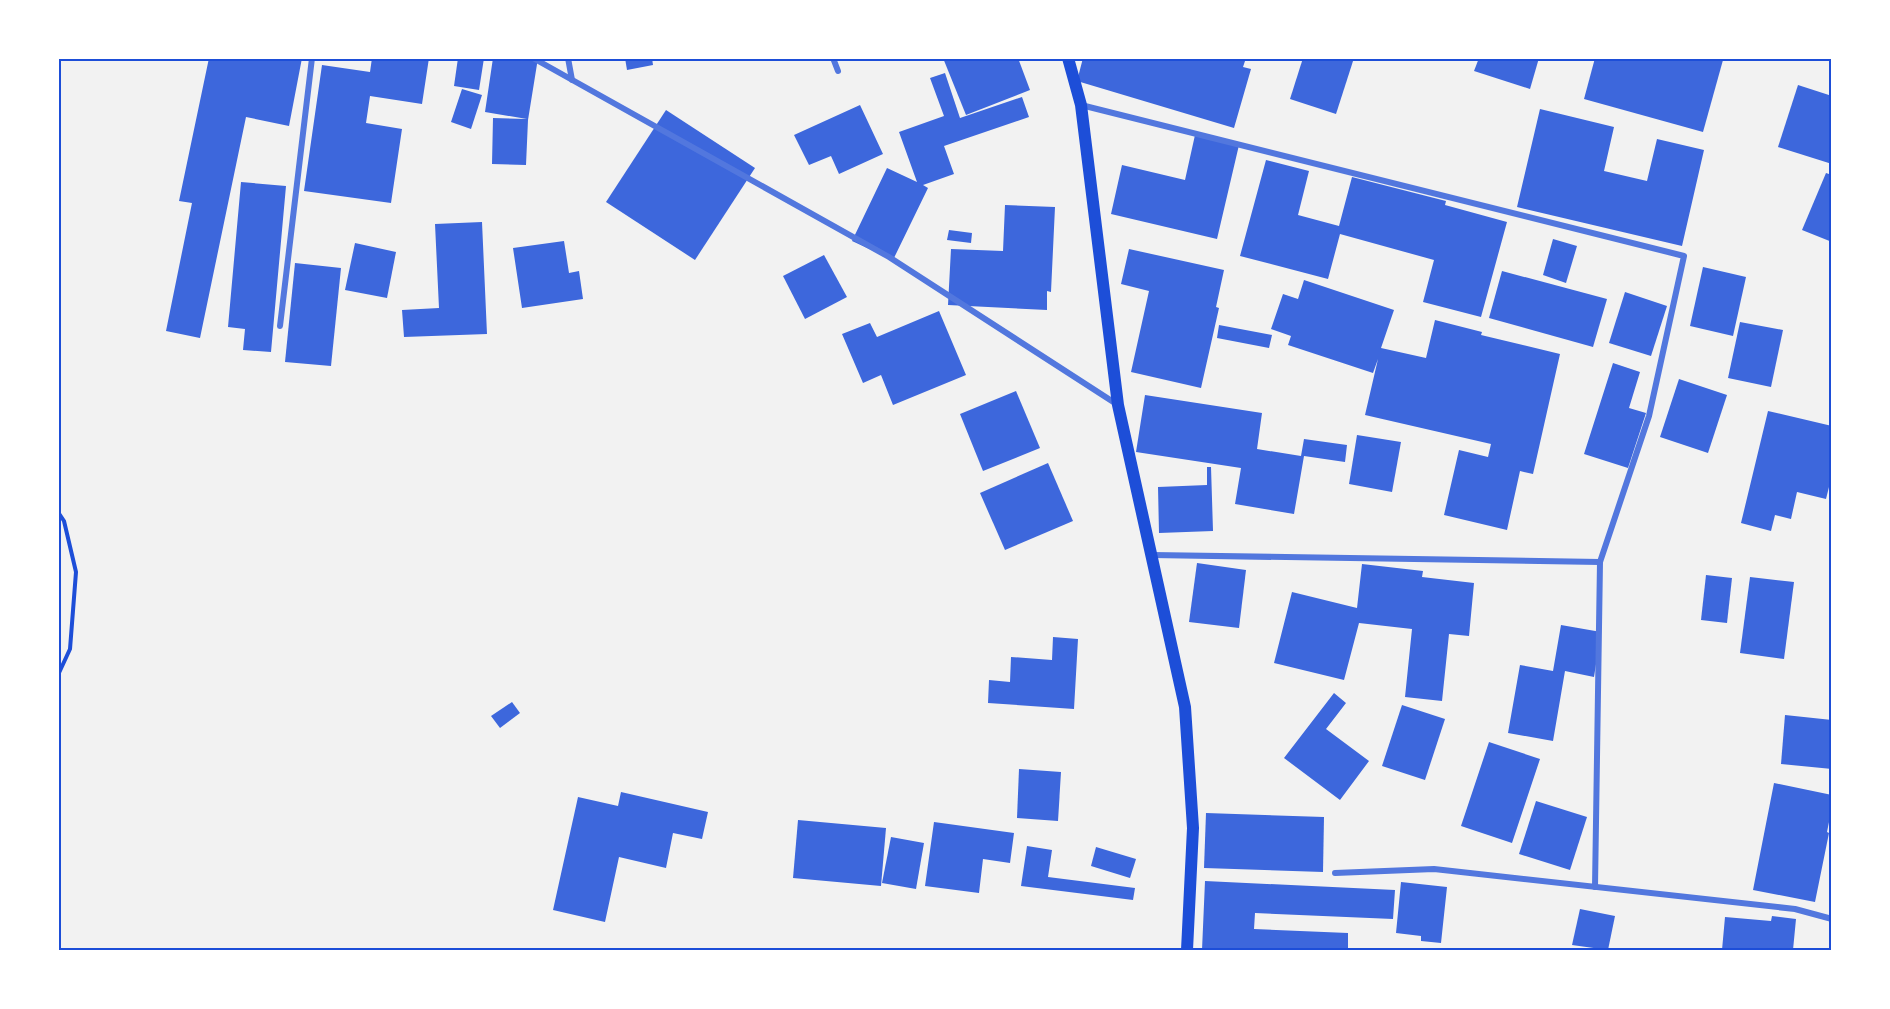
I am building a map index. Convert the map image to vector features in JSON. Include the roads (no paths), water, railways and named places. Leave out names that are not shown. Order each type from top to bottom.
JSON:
[{"type":"main road","points":[[1068,58],[1081,105],[1118,405],[1185,707],[1193,828],[1187,951]]},
{"type":"street","points":[[280,326],[312,58]]},
{"type":"street","points":[[533,58],[889,257],[1118,405]]},
{"type":"street","points":[[568,58],[572,80]]},
{"type":"street","points":[[833,58],[838,71]]},
{"type":"street","points":[[1081,105],[1684,256],[1649,416],[1600,562],[1594,887]]},
{"type":"street","points":[[1151,555],[1600,562]]},
{"type":"street","points":[[1335,873],[1434,869],[1795,909],[1832,919]]}]
